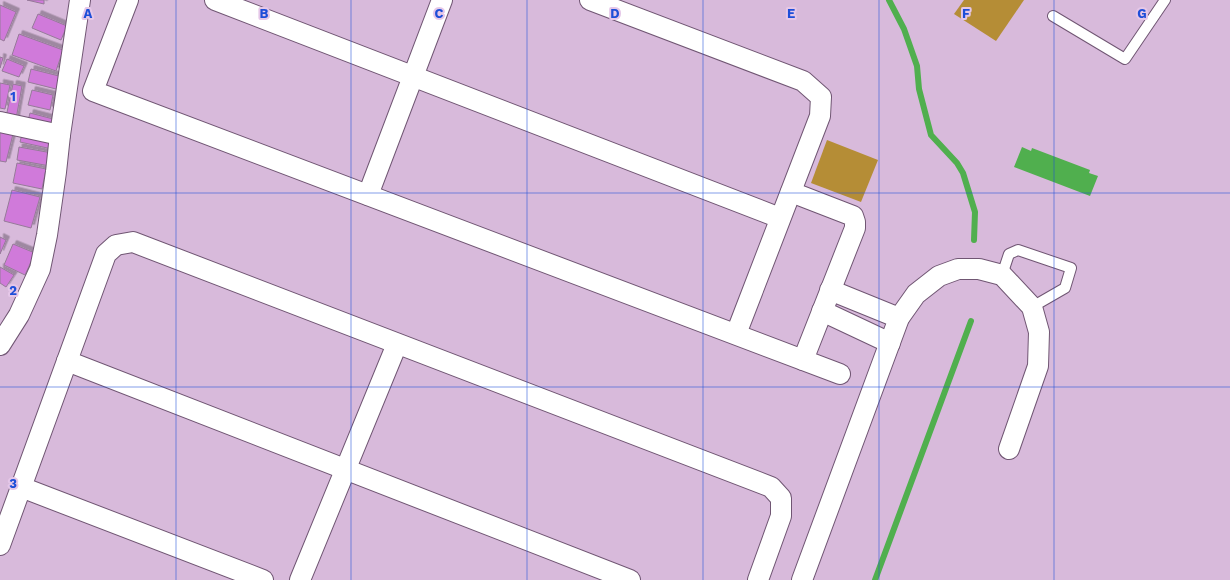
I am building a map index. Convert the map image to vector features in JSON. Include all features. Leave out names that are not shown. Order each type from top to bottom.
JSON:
[{"type":"street","points":[[0,345],[19,315],[40,269],[48,227],[80,0]]},
{"type":"street","points":[[128,0],[93,91],[840,374]]},
{"type":"street","points":[[215,0],[780,218]]},
{"type":"street","points":[[368,195],[442,0]]},
{"type":"street","points":[[590,0],[803,81],[821,97],[820,116],[736,334]]},
{"type":"street","points":[[0,122],[60,135]]},
{"type":"street","points":[[791,192],[853,216],[855,222],[855,228],[803,360]]},
{"type":"street","points":[[0,545],[106,254],[116,245],[132,242],[770,487],[781,498],[781,516],[758,580]]},
{"type":"street","points":[[802,580],[899,318],[916,294],[939,276],[958,269],[979,269],[1002,275],[1032,306],[1039,332],[1038,366],[1009,448]]},
{"type":"street","points":[[830,290],[899,318]]},
{"type":"street","points":[[822,311],[890,343]]},
{"type":"street","points":[[300,580],[397,344]]},
{"type":"street","points":[[67,361],[630,580]]},
{"type":"street","points":[[21,487],[263,580]]},
{"type":"lane","points":[[1053,16],[1126,59],[1165,0]]},
{"type":"lane","points":[[1002,275],[1009,254],[1018,250],[1071,268],[1065,288],[1032,306]]},
{"type":"shaded area","points":[[964,0],[1024,0],[996,41],[954,14]]},
{"type":"shaded area","points":[[827,140],[878,160],[861,202],[811,183]]},
{"type":"shaded area","points":[[1022,147],[1031,151],[1032,148],[1090,170],[1089,173],[1098,176],[1090,196],[1014,167]]},
{"type":"building","points":[[27,0],[44,0],[44,4]]},
{"type":"building","points":[[0,5],[16,12],[4,41],[0,39]]},
{"type":"building","points":[[38,14],[67,26],[61,40],[32,28]]},
{"type":"building","points":[[19,34],[63,50],[56,71],[12,55]]},
{"type":"building","points":[[0,57],[3,58],[0,68]]},
{"type":"building","points":[[7,59],[24,66],[19,77],[2,71]]},
{"type":"building","points":[[31,69],[63,77],[60,90],[28,82]]},
{"type":"building","points":[[0,83],[10,85],[5,109],[0,108]]},
{"type":"building","points":[[13,84],[22,86],[16,119],[6,117]]},
{"type":"building","points":[[32,90],[53,95],[50,110],[28,105]]},
{"type":"building","points":[[30,113],[57,120],[54,131],[27,125]]},
{"type":"building","points":[[23,130],[55,137],[52,149],[20,142]]},
{"type":"building","points":[[0,131],[13,134],[6,162],[0,161]]},
{"type":"building","points":[[19,147],[52,153],[50,166],[17,160]]},
{"type":"building","points":[[17,163],[46,169],[42,189],[13,183]]},
{"type":"building","points":[[12,190],[40,197],[31,228],[4,221]]},
{"type":"building","points":[[0,237],[6,240],[0,254]]},
{"type":"building","points":[[13,244],[35,253],[25,275],[4,265]]},
{"type":"building","points":[[0,267],[14,275],[6,287],[0,283]]},
{"type":"waterway","points":[[889,0],[904,29],[917,66],[919,89],[931,135],[957,163],[963,173],[975,212],[974,240]]},
{"type":"waterway","points":[[875,580],[971,321]]}]
